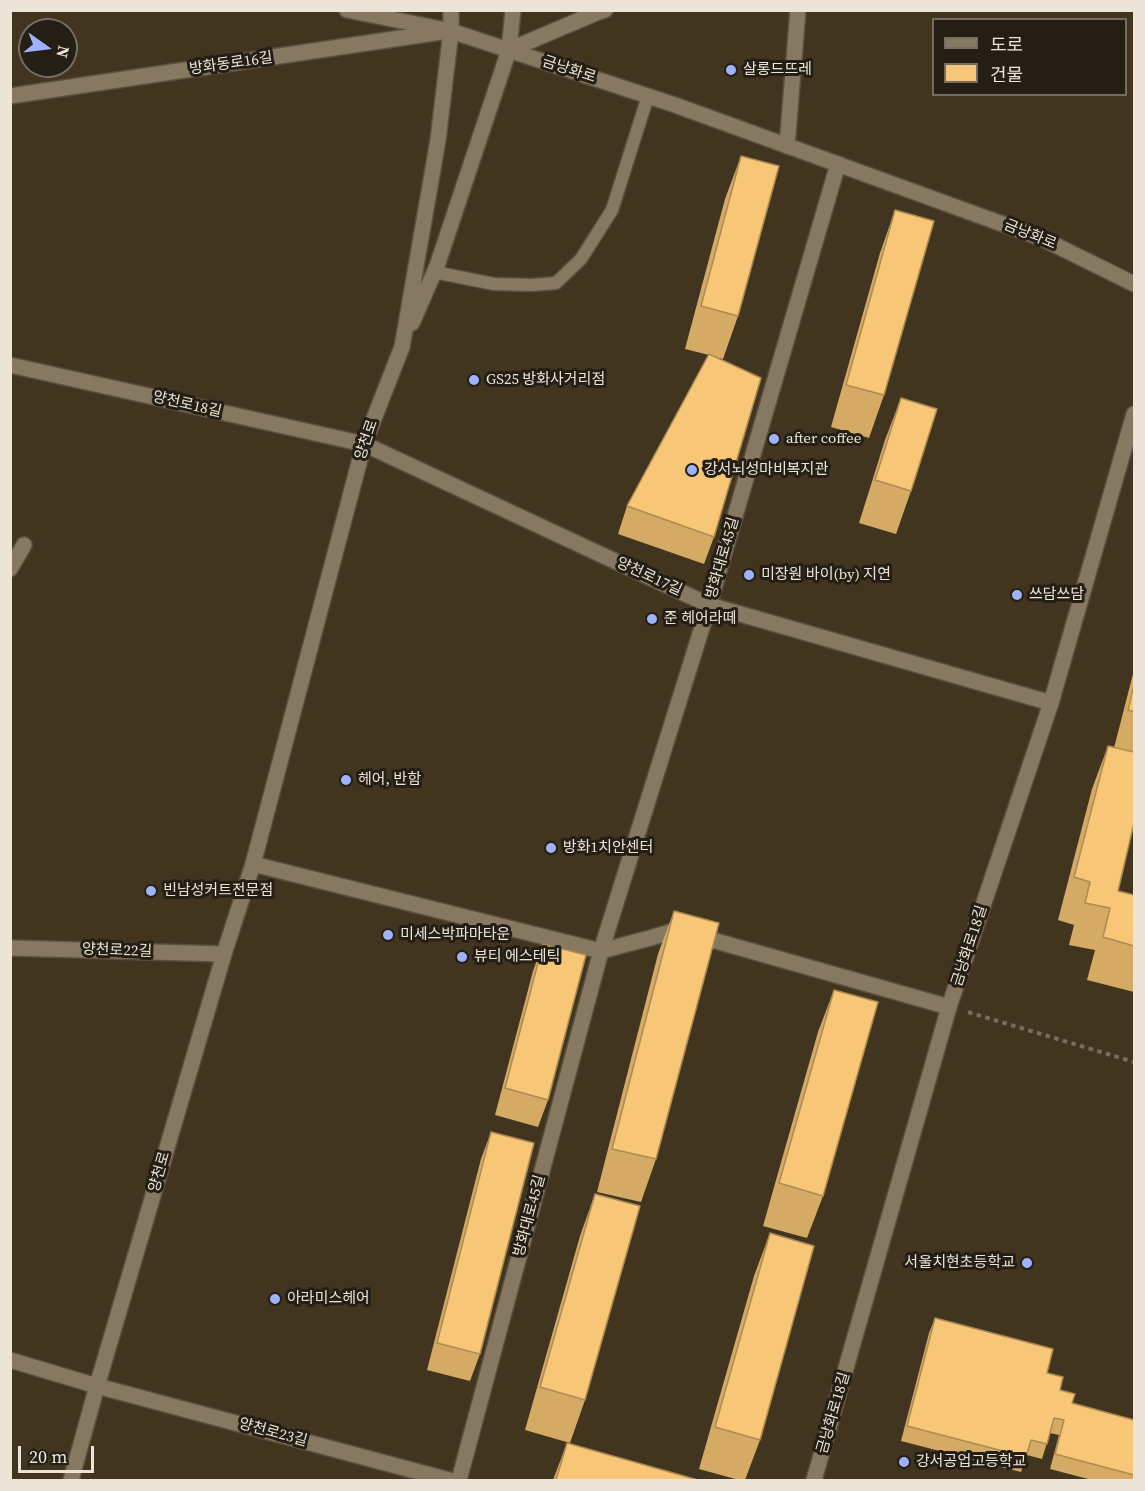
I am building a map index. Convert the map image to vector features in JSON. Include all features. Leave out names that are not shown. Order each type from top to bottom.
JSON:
[{"type":"street","name":"금낭화로","points":[[347,10],[451,31],[648,96],[1041,238],[1134,284]]},
{"type":"street","name":"양천로","points":[[72,1480],[97,1386],[224,954],[253,864],[364,444],[402,347],[438,140],[451,31],[451,10]]},
{"type":"street","points":[[402,347],[434,272],[510,50],[513,10]]},
{"type":"street","points":[[510,50],[605,10]]},
{"type":"street","points":[[787,146],[798,10]]},
{"type":"street","name":"방화동로16길","points":[[10,96],[451,31]]},
{"type":"street","name":"방화대로45길","points":[[459,1480],[601,951],[709,605],[838,164]]},
{"type":"street","name":"양천로18길","points":[[10,365],[364,444]]},
{"type":"street","name":"금낭화로18길","points":[[814,1480],[949,1007],[1051,703],[1134,414]]},
{"type":"street","name":"양천로17길","points":[[364,444],[709,605],[1051,703]]},
{"type":"street","points":[[10,568],[24,545]]},
{"type":"street","points":[[253,864],[601,951],[677,930],[949,1007]]},
{"type":"street","name":"양천로22길","points":[[10,948],[224,954]]},
{"type":"street","name":"양천로23길","points":[[10,1360],[97,1386],[449,1480]]},
{"type":"lane","points":[[434,272],[494,284],[556,283],[581,259],[612,210],[648,96]]},
{"type":"path","points":[[949,1007],[1134,1062]]},
{"type":"building","points":[[741,156],[779,166],[738,316],[701,306]]},
{"type":"building","points":[[895,210],[934,221],[884,395],[846,385]]},
{"type":"building","name":"강서뇌성마비복지관","points":[[709,354],[761,378],[714,537],[627,506]]},
{"type":"building","points":[[901,398],[937,409],[911,491],[875,480]]},
{"type":"building","points":[[1134,685],[1134,712],[1128,710]]},
{"type":"building","points":[[1108,746],[1134,752],[1134,823],[1118,891],[1134,895],[1134,946],[1103,937],[1110,908],[1085,903],[1090,882],[1074,877]]},
{"type":"building","points":[[674,911],[719,923],[656,1159],[612,1149]]},
{"type":"building","points":[[543,944],[586,955],[548,1100],[505,1088]]},
{"type":"building","points":[[834,990],[878,1002],[823,1196],[779,1183]]},
{"type":"building","points":[[491,1132],[534,1143],[480,1354],[437,1343]]},
{"type":"building","points":[[595,1194],[640,1206],[585,1400],[540,1387]]},
{"type":"building","points":[[770,1233],[814,1246],[760,1440],[715,1427]]},
{"type":"building","points":[[935,1318],[1053,1349],[1047,1373],[1063,1377],[1060,1390],[1075,1394],[1072,1403],[1134,1420],[1134,1475],[1055,1454],[1064,1420],[1054,1418],[1047,1444],[1031,1440],[1026,1457],[907,1426]]},
{"type":"building","points":[[567,1443],[698,1480],[556,1480]]},
{"type":"place","name":"살롱드뜨레","points":[[731,70]]},
{"type":"place","name":"GS25 방화사거리점","points":[[474,380]]},
{"type":"place","name":"after coffee","points":[[774,439]]},
{"type":"place","name":"강서뇌성마비복지관","points":[[692,470]]},
{"type":"place","name":"미장원 바이(by) 지연","points":[[749,575]]},
{"type":"place","name":"쓰담쓰담","points":[[1017,595]]},
{"type":"place","name":"준 헤어라떼","points":[[652,619]]},
{"type":"place","name":"헤어, 반함","points":[[346,780]]},
{"type":"place","name":"방화1치안센터","points":[[551,848]]},
{"type":"place","name":"빈남성커트전문점","points":[[151,891]]},
{"type":"place","name":"미세스박파마타운","points":[[388,935]]},
{"type":"place","name":"뷰티 에스테틱","points":[[462,957]]},
{"type":"place","name":"서울치현초등학교","points":[[1027,1263]]},
{"type":"place","name":"아라미스헤어","points":[[275,1299]]},
{"type":"place","name":"강서공업고등학교","points":[[904,1462]]}]
